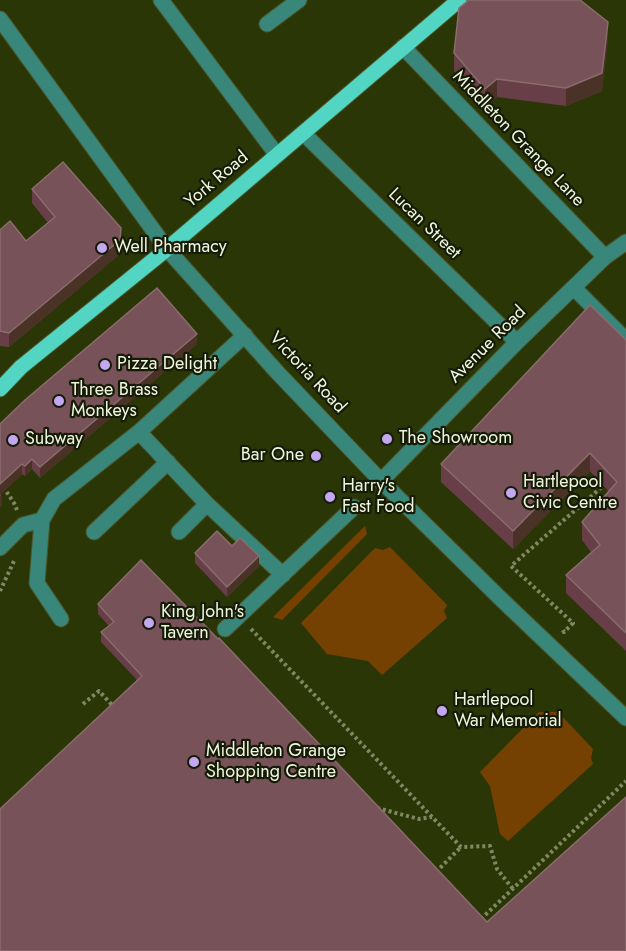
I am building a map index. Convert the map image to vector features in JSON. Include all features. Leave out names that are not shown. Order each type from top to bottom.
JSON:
[{"type":"main road","name":"York Road","points":[[0,389],[21,367],[167,249],[459,0]]},
{"type":"street","points":[[161,0],[277,155]]},
{"type":"street","points":[[267,24],[299,0]]},
{"type":"street","name":"Victoria Road","points":[[0,19],[167,249],[277,372],[381,481],[501,600],[626,718]]},
{"type":"street","name":"Middleton Grange Lane","points":[[403,47],[605,257]]},
{"type":"street","name":"Lucan Street","points":[[303,134],[517,342]]},
{"type":"street","name":"Avenue Road","points":[[381,481],[517,342],[605,257],[626,242]]},
{"type":"street","points":[[574,288],[626,340]]},
{"type":"street","points":[[62,619],[37,583],[42,520],[54,498],[139,432],[244,335]]},
{"type":"street","points":[[139,432],[207,504],[283,575]]},
{"type":"street","points":[[94,532],[168,462]]},
{"type":"street","points":[[179,532],[207,504]]},
{"type":"street","points":[[225,628],[354,507]]},
{"type":"street","points":[[0,548],[24,525],[42,520]]},
{"type":"path","points":[[0,482],[14,503],[24,525]]},
{"type":"path","points":[[556,624],[564,632],[573,623],[511,566],[603,486]]},
{"type":"path","points":[[238,616],[460,847]]},
{"type":"path","points":[[83,704],[99,691],[120,713]]},
{"type":"path","points":[[473,926],[626,781]]},
{"type":"path","points":[[373,807],[419,819],[432,817]]},
{"type":"path","points":[[430,877],[460,847],[490,846],[496,869],[513,889]]},
{"type":"shaded area","points":[[365,526],[367,534],[282,620],[273,617]]},
{"type":"shaded area","points":[[390,547],[447,605],[444,611],[447,618],[382,675],[368,661],[327,654],[301,623],[375,548],[383,550]]},
{"type":"shaded area","points":[[539,712],[558,712],[593,749],[591,758],[593,764],[508,841],[500,834],[490,786],[480,772]]},
{"type":"building","points":[[469,0],[580,0],[608,22],[602,73],[566,88],[497,79],[485,89],[454,53],[459,8]]},
{"type":"building","points":[[63,162],[121,228],[120,240],[9,333],[0,331],[0,230],[10,221],[26,241],[55,217],[32,189]]},
{"type":"building","points":[[157,288],[197,334],[40,467],[32,459],[25,466],[22,464],[0,484],[0,424]]},
{"type":"building","name":"Hartlepool Civic Centre","points":[[590,305],[626,340],[626,633],[566,575],[600,545],[582,522],[617,482],[590,453],[513,531],[441,464]]},
{"type":"building","points":[[217,531],[232,546],[240,538],[259,556],[227,587],[195,553]]},
{"type":"building","name":"Middleton Grange Shopping Centre","points":[[141,560],[219,638],[487,922],[626,797],[626,951],[0,951],[0,809],[142,676],[101,632],[114,622],[98,604]]},
{"type":"place","name":"Well Pharmacy","points":[[102,248]]},
{"type":"place","name":"Pizza Delight","points":[[105,365]]},
{"type":"place","name":"Three Brass Monkeys","points":[[59,401]]},
{"type":"place","name":"The Showroom","points":[[387,439]]},
{"type":"place","name":"Subway","points":[[13,440]]},
{"type":"place","name":"Bar One","points":[[316,456]]},
{"type":"place","name":"Hartlepool Civic Centre","points":[[511,493]]},
{"type":"place","name":"Harry's Fast Food","points":[[330,497]]},
{"type":"place","name":"King John's Tavern","points":[[149,623]]},
{"type":"place","name":"Hartlepool War Memorial","points":[[442,711]]},
{"type":"place","name":"Middleton Grange Shopping Centre","points":[[194,762]]}]
